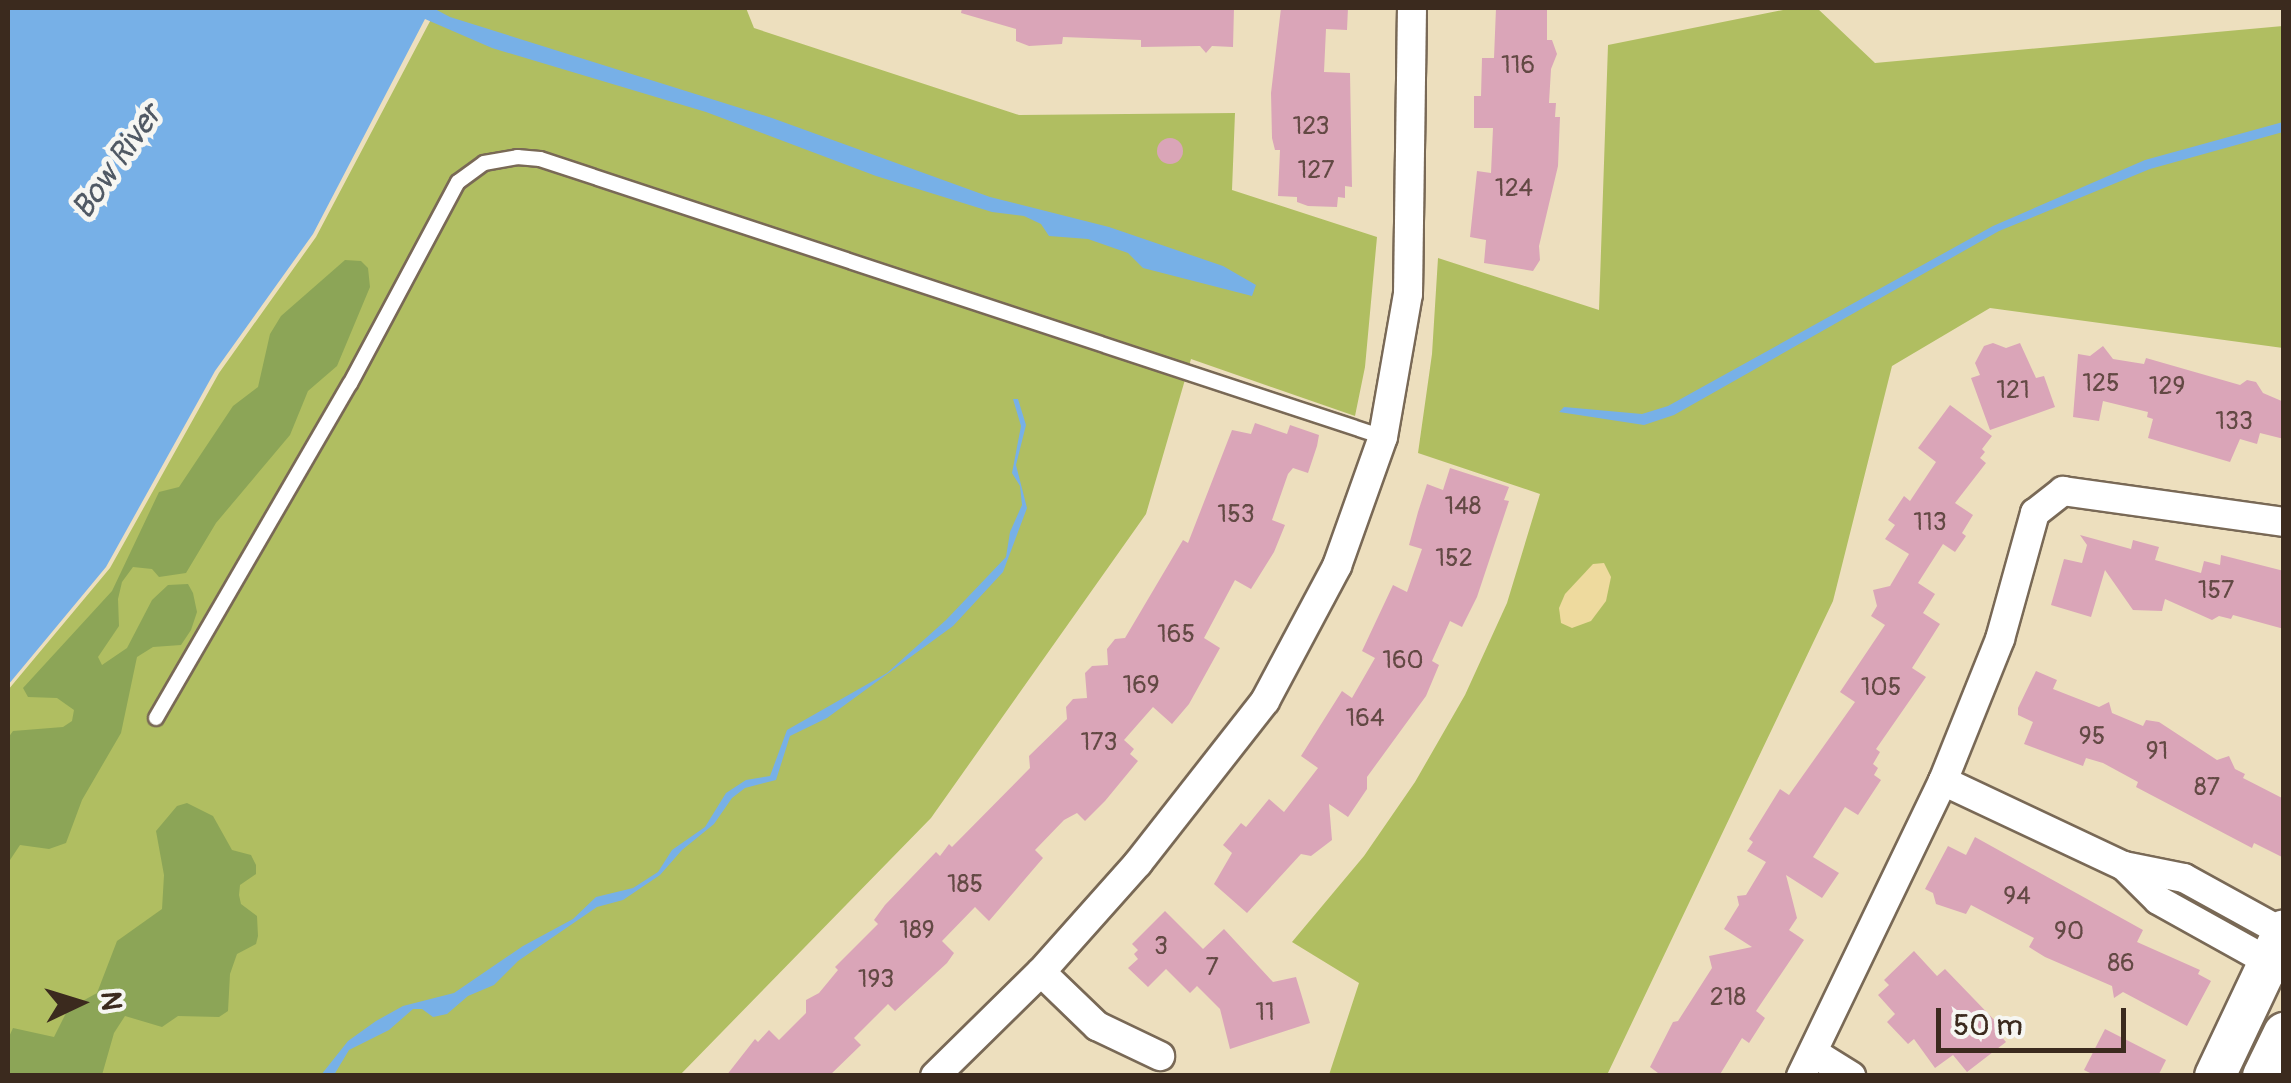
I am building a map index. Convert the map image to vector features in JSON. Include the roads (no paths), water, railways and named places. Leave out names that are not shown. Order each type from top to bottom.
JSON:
[{"type":"street","points":[[935,1076],[1041,972],[1138,864],[1265,701],[1338,566],[1383,437],[1408,294],[1412,8]]},
{"type":"street","points":[[1851,1076],[1807,1064],[1943,781],[2000,639],[2035,513],[2064,491],[2284,522]]},
{"type":"street","points":[[1943,781],[2124,866],[2184,878],[2280,946],[2215,1076]]},
{"type":"street","points":[[1041,972],[1097,1026],[1160,1056]]},
{"type":"street","points":[[2262,1076],[2284,1033]]},
{"type":"lane","points":[[156,718],[350,384],[458,182],[484,163],[540,159],[1383,437]]},
{"type":"water","name":"Bow River","points":[[8,8],[433,8],[450,17],[772,118],[990,197],[1109,227],[1223,266],[1256,285],[1252,296],[1143,268],[1128,253],[1088,239],[1049,236],[1041,224],[1024,216],[992,212],[876,176],[706,112],[492,48],[425,19],[313,234],[215,371],[106,567],[8,685]]},
{"type":"water","points":[[2283,122],[2283,132],[2150,169],[1999,231],[1674,415],[1644,425],[1559,412],[1564,407],[1642,414],[1668,406],[1993,226],[2145,160]]},
{"type":"water","points":[[1013,399],[1018,399],[1026,425],[1016,465],[1027,508],[1003,572],[953,626],[827,718],[790,736],[776,780],[745,788],[732,798],[714,824],[682,850],[660,875],[623,900],[597,907],[518,961],[494,985],[468,996],[447,1014],[433,1017],[422,1009],[413,1009],[389,1030],[349,1050],[334,1075],[321,1075],[348,1041],[376,1021],[403,1006],[454,993],[523,946],[573,919],[596,897],[633,888],[658,872],[672,850],[705,827],[726,793],[746,780],[770,776],[787,730],[887,673],[946,620],[1006,557],[1010,532],[1022,505],[1020,486],[1012,473],[1021,426]]}]
